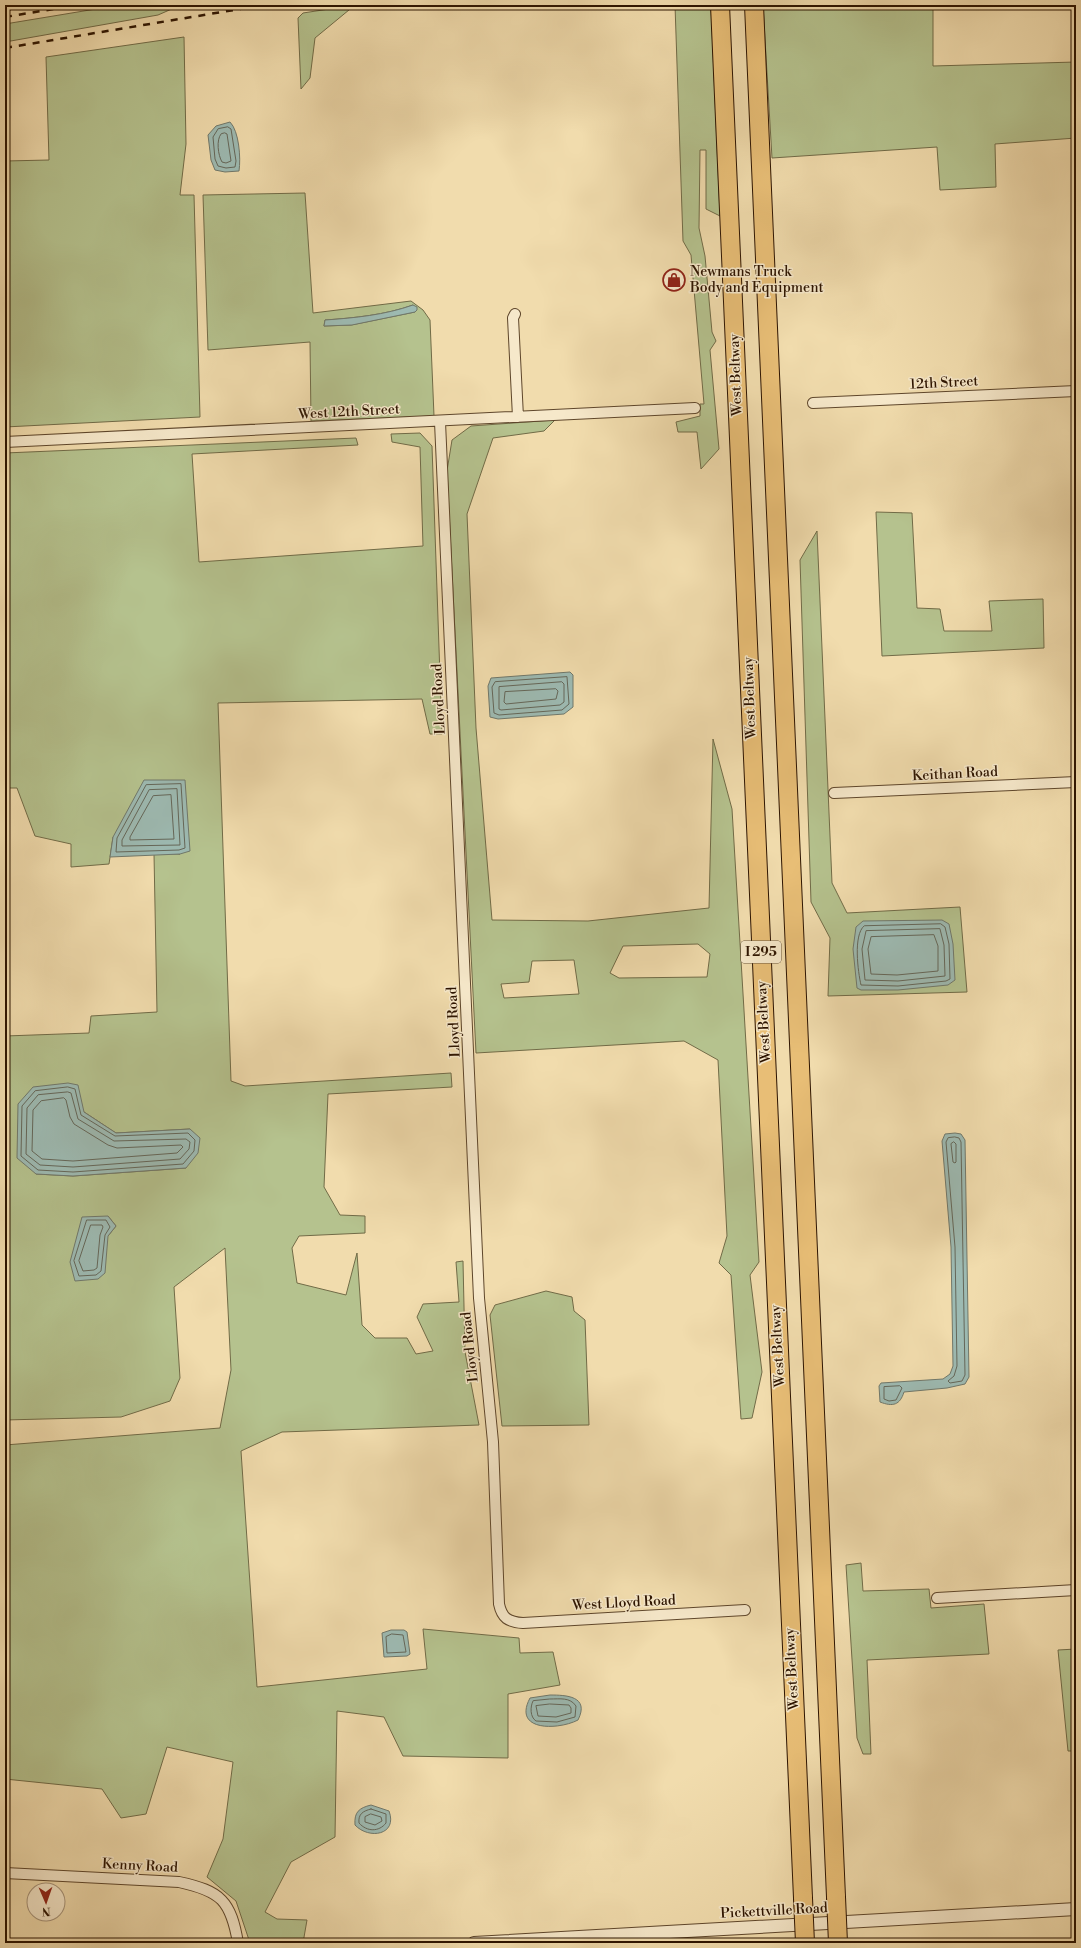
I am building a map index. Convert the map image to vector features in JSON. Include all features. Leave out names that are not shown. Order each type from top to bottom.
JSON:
[{"type":"highway","name":"West Beltway","points":[[720,5],[805,1943]]},
{"type":"highway","name":"I 295","points":[[754,5],[838,1943]]},
{"type":"street","points":[[515,314],[513,318],[518,417]]},
{"type":"street","name":"12th Street","points":[[813,403],[1076,391]]},
{"type":"street","name":"West 12th Street","points":[[5,442],[440,422],[695,408]]},
{"type":"street","name":"Lloyd Road","points":[[440,422],[479,1298],[493,1442],[499,1604],[501,1614],[506,1619]]},
{"type":"street","name":"Keithan Road","points":[[834,794],[1076,782]]},
{"type":"street","points":[[937,1598],[1076,1590]]},
{"type":"street","name":"West Lloyd Road","points":[[506,1619],[522,1623],[745,1610]]},
{"type":"street","name":"Kenny Road","points":[[5,1873],[179,1882],[194,1885],[208,1890],[223,1900],[230,1910],[235,1924],[238,1943]]},
{"type":"street","name":"Pickettville Road","points":[[474,1943],[1076,1909]]},
{"type":"green space","points":[[120,5],[174,8],[158,15],[5,42],[5,24]]},
{"type":"green space","points":[[355,5],[315,38],[310,78],[301,89],[298,18],[303,13]]},
{"type":"green space","points":[[675,5],[711,5],[720,216],[706,209],[706,150],[700,150],[699,228],[705,256],[712,332],[716,341],[710,350],[719,449],[701,469],[697,432],[678,432],[676,422],[700,416],[700,404],[704,404],[691,255],[683,241]]},
{"type":"green space","points":[[763,5],[933,5],[933,66],[1076,62],[1076,138],[995,144],[996,187],[940,190],[937,147],[772,158]]},
{"type":"green space","points":[[184,37],[186,144],[180,195],[194,195],[200,417],[5,427],[5,161],[49,160],[46,57]]},
{"type":"green space","points":[[305,193],[313,313],[411,301],[423,310],[430,320],[434,416],[311,421],[310,342],[208,350],[203,195]],"holes":[[[413,305],[415,312],[351,325],[324,326],[325,320],[380,314]]]},
{"type":"green space","points":[[555,420],[544,431],[493,438],[467,514],[476,728],[492,920],[588,921],[709,908],[713,739],[732,809],[759,1262],[750,1275],[762,1372],[752,1418],[741,1419],[731,1275],[719,1263],[727,1236],[718,1060],[684,1041],[476,1053],[447,471],[452,440],[471,426]],"holes":[[[698,944],[710,954],[707,977],[619,978],[610,973],[623,946]],[[574,960],[579,994],[504,998],[501,984],[529,982],[532,961]]]},
{"type":"green space","points":[[420,433],[432,446],[442,734],[430,734],[422,699],[218,703],[231,1081],[245,1086],[451,1073],[452,1087],[328,1094],[324,1187],[340,1215],[365,1216],[365,1233],[299,1236],[292,1248],[297,1283],[346,1295],[357,1253],[362,1325],[375,1338],[407,1338],[416,1354],[433,1351],[417,1317],[423,1304],[459,1302],[456,1262],[463,1261],[465,1352],[479,1425],[282,1432],[241,1451],[257,1687],[427,1669],[423,1629],[519,1638],[520,1653],[553,1652],[560,1685],[508,1694],[508,1758],[403,1756],[384,1717],[337,1711],[335,1837],[291,1862],[265,1912],[277,1919],[307,1920],[303,1943],[250,1943],[236,1901],[207,1877],[223,1839],[233,1762],[167,1747],[146,1814],[121,1818],[102,1789],[5,1779],[5,1445],[220,1428],[231,1370],[225,1248],[174,1287],[180,1378],[170,1401],[121,1417],[5,1420],[5,1036],[89,1033],[91,1016],[157,1012],[154,854],[180,854],[113,837],[109,864],[71,867],[71,844],[35,836],[17,788],[5,788],[5,453],[356,438],[358,445],[192,454],[199,562],[423,546],[420,447],[392,442],[391,434]],"holes":[[[84,1112],[116,1133],[190,1129],[186,1168],[73,1176],[36,1174]],[[108,1216],[116,1226],[108,1236]]]},
{"type":"green space","points":[[876,512],[912,513],[917,608],[940,609],[944,631],[992,631],[989,601],[1043,599],[1044,648],[882,656]]},
{"type":"green space","points":[[817,531],[832,883],[847,913],[960,907],[967,992],[828,996],[830,938],[811,902],[800,560]]},
{"type":"green space","points":[[546,1291],[572,1297],[574,1311],[585,1320],[589,1425],[502,1426],[490,1315],[495,1305]]},
{"type":"green space","points":[[861,1563],[863,1591],[929,1589],[931,1608],[984,1604],[989,1654],[867,1660],[871,1754],[863,1754],[857,1738],[846,1565]]},
{"type":"green space","points":[[1076,1649],[1076,1751],[1068,1751],[1058,1650]]},
{"type":"water","points":[[230,122],[233,126],[239,145],[239,171],[225,172],[215,170],[211,160],[208,135],[216,126]]},
{"type":"water","points":[[413,305],[417,307],[415,312],[352,325],[324,326],[325,320],[380,314]]},
{"type":"water","points":[[570,672],[573,675],[573,707],[564,714],[498,719],[490,717],[488,686],[491,678]]},
{"type":"water","points":[[144,780],[185,780],[190,851],[180,854],[110,857],[113,837]]},
{"type":"water","points":[[942,920],[949,924],[953,944],[955,980],[948,985],[898,990],[861,990],[857,988],[853,949],[856,927],[863,921]]},
{"type":"water","points":[[68,1083],[78,1085],[84,1112],[116,1133],[190,1129],[200,1138],[198,1153],[186,1168],[73,1176],[36,1174],[17,1158],[18,1104],[33,1087]]},
{"type":"water","points":[[945,1134],[961,1134],[965,1140],[969,1377],[965,1384],[947,1388],[904,1392],[900,1400],[895,1404],[885,1404],[880,1402],[879,1386],[881,1383],[943,1379],[950,1374],[953,1366],[951,1247],[942,1141]]},
{"type":"water","points":[[108,1216],[116,1226],[108,1236],[105,1273],[98,1279],[75,1281],[70,1262],[82,1217]]},
{"type":"water","points":[[391,1630],[404,1630],[407,1632],[410,1654],[407,1656],[384,1657],[382,1633]]},
{"type":"water","points":[[550,1695],[574,1698],[579,1702],[581,1712],[578,1720],[560,1726],[540,1726],[532,1723],[527,1717],[526,1709],[530,1698]]},
{"type":"water","points":[[371,1805],[389,1811],[391,1819],[389,1825],[386,1830],[381,1833],[367,1833],[355,1825],[355,1817],[358,1811]]},
{"type":"railway","points":[[5,11],[21,5]]},
{"type":"railway","points":[[5,17],[78,5]]},
{"type":"railway","points":[[210,5],[234,6]]},
{"type":"railway","points":[[5,48],[264,5]]},
{"type":"place","name":"Newmans Truck Body and Equipment","points":[[674,280]]}]
